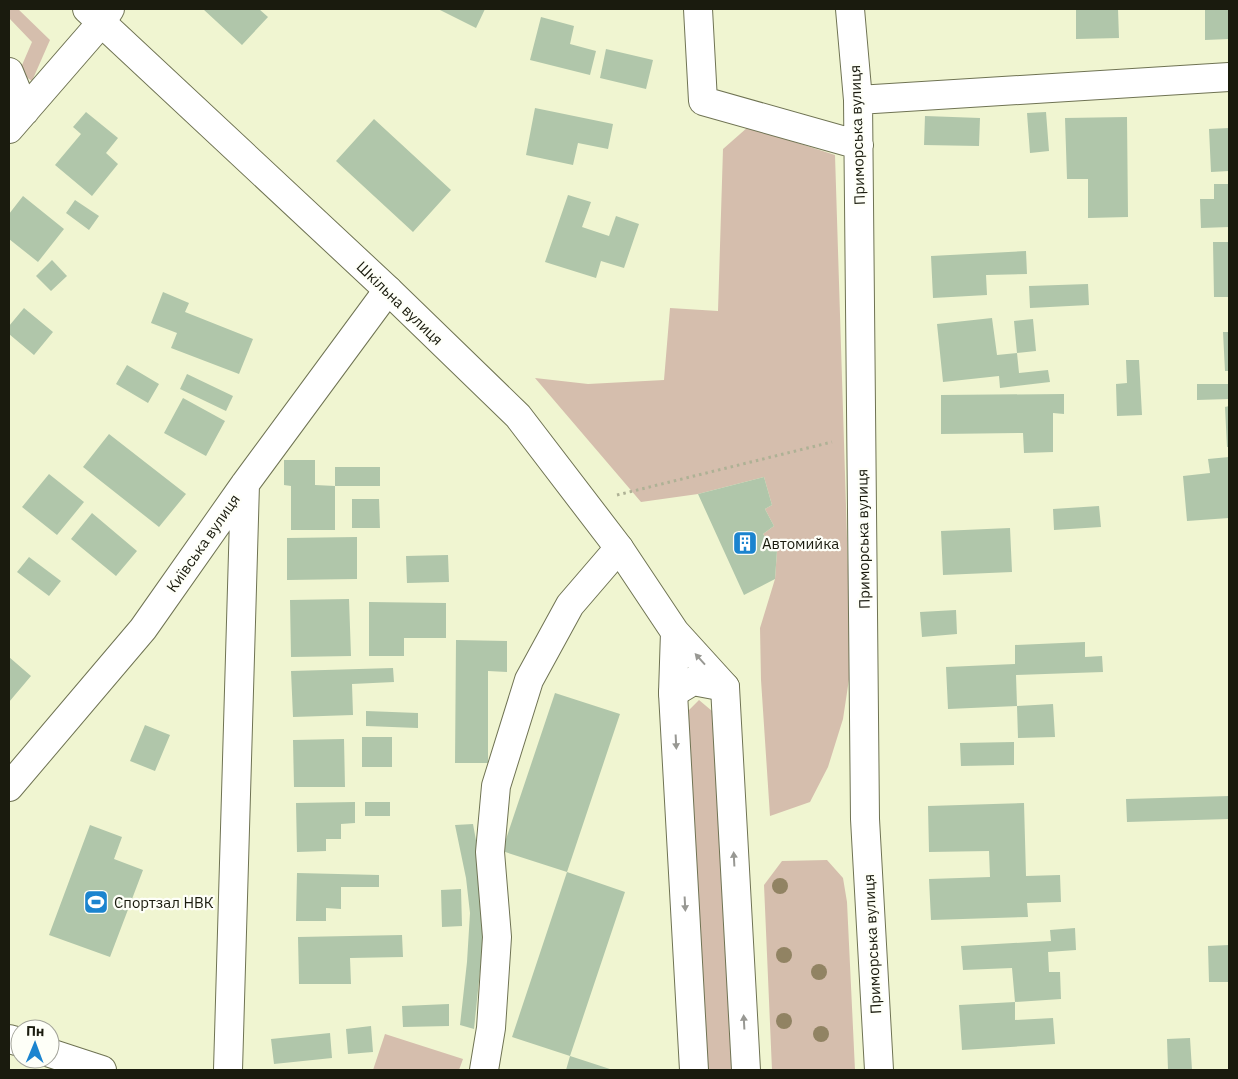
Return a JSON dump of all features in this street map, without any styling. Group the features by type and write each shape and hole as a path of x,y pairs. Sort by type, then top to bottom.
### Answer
{"street":[{"path":"698,9 703,101 859,145"},
{"name":"Приморська вулиця","path":"850,9 858,100 859,145 866,819 879,1070"},
{"path":"17,120 99,13"},
{"name":"Шкільна вулиця","path":"99,13 518,416 618,548 675,632 724,687"},
{"path":"9,72 17,120"},
{"path":"858,100 1229,78"},
{"name":"Київська вулиця","path":"9,787 143,629 245,484 388,290"},
{"path":"228,1070 245,484"},
{"path":"484,1070 491,1028 496,937 490,852 496,786 529,680 570,605 618,548"},
{"path":"675,632 674,693 694,1070"},
{"path":"674,693 693,681 724,687 746,1070"},
{"path":"60,1056 102,1070"}],"path":[{"path":"584,503 862,435"}],"shaded area":[{"path":"9,9 18,9 50,40 32,81 19,72 32,42 9,18"},
{"path":"748,127 835,155 851,666 843,719 828,767 810,802 770,816 761,680 760,628 775,579 777,551 763,534 774,526 765,509 772,505 764,477 698,494 641,502 535,378 588,384 664,380 670,308 718,311 723,149"},
{"path":"699,700 712,711 733,1070 708,1070 686,713"},
{"path":"827,860 843,878 847,902 855,1070 772,1070 764,885 782,861"},
{"path":"385,1034 463,1059 459,1070 373,1070"}],"building":[{"path":"203,9 259,9 268,17 242,45"},
{"path":"438,9 485,9 476,28"},
{"path":"1076,9 1118,9 1119,38 1076,39"},
{"path":"1205,9 1229,9 1229,39 1205,40"},
{"path":"541,17 574,26 570,44 596,51 590,75 530,60"},
{"path":"606,49 653,60 646,89 600,78"},
{"path":"535,108 613,124 608,149 578,143 573,165 526,155"},
{"path":"86,112 118,138 106,153 118,164 92,196 55,165 81,134 73,127"},
{"path":"1046,112 1049,151 1030,153 1027,113"},
{"path":"925,116 980,118 979,146 924,145"},
{"path":"1127,117 1128,217 1088,218 1088,179 1067,179 1065,118"},
{"path":"374,119 451,190 413,232 336,161"},
{"path":"1229,128 1229,171 1211,172 1209,129"},
{"path":"1214,184 1229,184 1229,227 1201,228 1200,199 1214,199"},
{"path":"568,195 591,202 582,227 609,236 616,216 639,224 624,268 601,261 596,278 545,262"},
{"path":"23,196 64,229 38,262 9,239 9,214"},
{"path":"75,200 99,216 89,230 66,213"},
{"path":"1213,242 1229,242 1229,297 1214,297"},
{"path":"1026,251 1027,274 986,275 987,295 933,298 931,256"},
{"path":"52,260 67,276 51,291 36,276"},
{"path":"1088,284 1089,305 1030,308 1029,286"},
{"path":"163,292 189,303 185,312 253,339 239,374 171,348 177,333 151,323"},
{"path":"24,308 53,332 34,355 9,334 9,326"},
{"path":"992,318 997,355 1017,353 1019,373 1048,370 1050,382 1000,388 999,376 943,382 937,324"},
{"path":"1033,319 1036,351 1017,353 1014,321"},
{"path":"1223,332 1229,332 1229,371 1225,371"},
{"path":"1126,360 1139,360 1142,415 1117,416 1116,384 1127,383"},
{"path":"127,365 159,384 148,403 116,384"},
{"path":"187,374 233,396 226,411 180,389"},
{"path":"1197,384 1229,384 1229,399 1197,400"},
{"path":"1064,394 1064,414 1053,413 1053,452 1024,453 1023,433 941,434 941,395"},
{"path":"183,398 225,421 206,456 164,433"},
{"path":"1229,406 1229,447 1227,447 1225,407"},
{"path":"109,434 186,494 159,527 83,467"},
{"path":"1229,457 1229,518 1187,521 1183,476 1210,473 1208,459"},
{"path":"284,460 315,460 315,485 335,486 335,530 291,530 291,486 284,485"},
{"path":"335,467 380,467 380,486 335,486"},
{"path":"49,474 84,502 57,535 22,507"},
{"name":"Автомийка","path":"764,477 772,505 765,509 774,526 763,534 777,551 775,579 744,595 698,494"},
{"path":"352,499 379,499 380,528 352,528"},
{"path":"1099,506 1101,527 1054,530 1053,509"},
{"path":"92,513 137,551 116,576 71,539"},
{"path":"1010,528 1012,572 943,575 941,531"},
{"path":"357,537 357,579 287,580 287,538"},
{"path":"448,555 449,582 407,583 406,556"},
{"path":"29,557 61,581 49,596 17,572"},
{"path":"349,599 351,656 291,657 290,600"},
{"path":"369,602 446,603 446,638 404,638 404,656 369,656"},
{"path":"956,610 957,634 922,637 920,612"},
{"path":"456,640 507,641 507,672 488,671 488,763 455,763"},
{"path":"1085,642 1085,657 1102,656 1103,672 1016,675 1017,706 948,709 946,667 1015,664 1015,645"},
{"path":"9,657 31,676 9,702"},
{"path":"393,668 394,682 352,684 353,715 293,717 291,671"},
{"path":"555,693 620,714 567,872 502,851"},
{"path":"1053,704 1055,737 1018,738 1017,706"},
{"path":"366,711 418,713 418,728 366,726"},
{"path":"145,725 170,735 155,771 130,761"},
{"path":"362,737 392,737 392,767 362,767"},
{"path":"344,739 345,787 294,787 293,740"},
{"path":"1014,742 1014,765 961,766 960,743"},
{"path":"1229,796 1229,819 1127,822 1126,799"},
{"path":"355,802 355,823 341,824 341,839 326,839 326,851 297,852 296,803"},
{"path":"365,802 390,802 390,816 365,816"},
{"path":"1024,803 1026,876 1060,875 1061,902 1027,903 1028,917 931,920 929,879 990,877 989,851 929,852 928,806"},
{"path":"473,824 482,873 486,913 474,1029 460,1025 470,913 466,878 455,825"},
{"name":"Спортзал НВК","path":"90,825 122,837 114,859 143,870 110,957 49,935"},
{"path":"567,872 625,892 570,1056 512,1037"},
{"path":"297,873 379,875 379,887 341,887 341,909 326,908 326,921 296,921"},
{"path":"461,889 462,926 442,927 441,890"},
{"path":"1075,928 1076,950 1048,952 1049,972 1060,972 1061,999 1015,1002 1012,968 963,970 961,946 1051,941 1050,930"},
{"path":"402,935 403,957 350,958 351,984 299,984 298,937"},
{"path":"1229,945 1229,982 1209,982 1208,946"},
{"path":"1015,1002 1015,1020 1053,1018 1055,1044 962,1050 959,1005"},
{"path":"449,1004 449,1026 403,1027 402,1006"},
{"path":"371,1026 373,1052 348,1054 346,1029"},
{"path":"330,1033 332,1058 274,1064 271,1039"},
{"path":"1190,1038 1192,1070 1168,1070 1167,1039"},
{"path":"570,1056 613,1070 566,1070"}],"place":[{"name":"Автомийка","path":"745,543"},
{"name":"Спортзал НВК","path":"96,902"}]}
